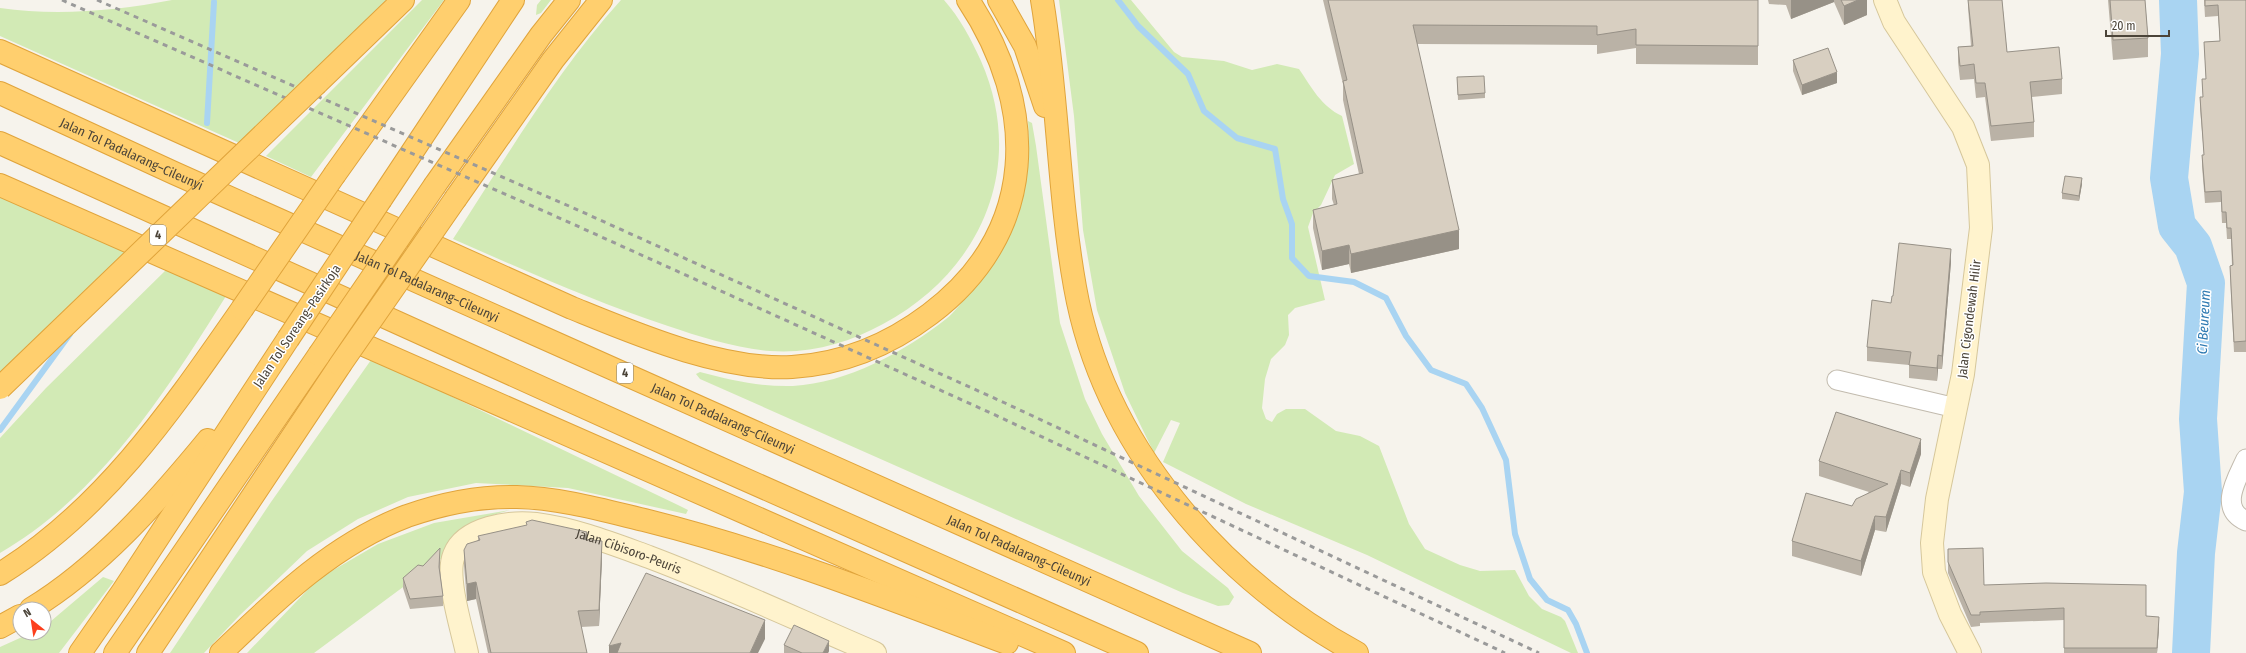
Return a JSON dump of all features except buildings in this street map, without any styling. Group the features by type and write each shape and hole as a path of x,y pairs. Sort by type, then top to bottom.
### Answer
{"highway":[{"name":"4","path":"0,388 403,0"},
{"path":"0,574 48,540 112,481 163,419 459,0"},
{"name":"Jalan Tol Soreang–Pasirkoja","path":"80,653 123,591 287,339 513,0"},
{"path":"115,653 435,185 541,35 569,0"},
{"path":"148,653 340,365 553,60 601,0"},
{"path":"0,51 572,308 627,330 687,351 759,366 789,367 819,364 852,356 884,344 915,326 944,304 966,282 985,257 1002,226 1012,196 1017,168 1018,137 1016,111 1009,83 998,51 984,24 968,0"},
{"path":"999,0 1014,23 1036,78 1053,142 1075,288 1087,338 1115,408 1135,444 1172,496 1229,560 1280,604 1357,653"},
{"path":"1042,0 1062,194"},
{"name":"Jalan Tol Padalarang–Cileunyi","path":"0,93 174,173 1250,653"},
{"name":"4","path":"0,143 701,459 1137,653"},
{"path":"0,185 1064,653"},
{"path":"42,601 95,561 147,509 207,441 287,339"},
{"path":"221,653 304,576 337,552 371,532 408,516 443,506 486,498 517,497 556,501 600,509 734,544 791,562 1035,653"},
{"path":"0,627 12,620"}],"street":[{"name":"Jalan Cigondewah Hilir","path":"1885,0 1894,22 1963,127 1978,165 1981,228 1963,374 1937,499 1932,542 1934,572 1950,614 1970,653"},
{"path":"1837,380 1956,408"},
{"path":"2246,459 2233,489 2231,506 2237,517 2246,521"},
{"name":"Jalan Cibisoro-Peuris","path":"467,653 450,575 454,555 465,540 486,529 509,524 535,524 563,529 594,538 694,574 874,653"}],"green space":[{"path":"172,0 386,0 309,77 239,143 0,36 0,8 43,12 86,11 129,7"},
{"path":"422,0 444,0 311,177 266,156"},
{"path":"541,0 551,0 541,13 536,15 537,5"},
{"path":"621,0 944,0 965,29 981,61 994,100 999,139 996,176 986,212 970,245 947,275 918,302 870,331 843,342 815,349 800,351 770,351 757,350 718,342 640,317 559,285 453,239 553,86 597,28"},
{"path":"1059,0 1131,0 1174,52 1182,57 1224,61 1252,70 1277,64 1299,69 1323,102 1342,116 1354,164 1335,175 1321,205 1313,213 1308,227 1325,300 1295,308 1288,315 1289,335 1285,345 1271,359 1265,379 1262,408 1266,419 1272,422 1277,414 1286,409 1305,409 1336,431 1360,436 1379,446 1409,524 1425,549 1460,565 1480,571 1515,570 1529,596 1542,609 1561,617 1565,621 1578,653 1571,653 1367,555 1246,504 1163,462 1180,423 1171,420 1154,453 1125,393 1097,310 1083,230 1074,116"},
{"path":"1028,121 1032,123 1036,146 1060,323 1085,399 1102,434 1139,496 1182,551 1228,588 1234,597 1229,605 1218,606 1183,593 700,379 696,374 700,372 757,384 793,386 813,384 834,379 874,364 912,343 946,319 988,271 998,254 1014,218 1020,199 1027,160 1029,140"},
{"path":"0,194 131,247 0,374"},
{"path":"167,269 226,296 154,404 128,439 100,472 69,502 36,529 0,553 0,438 46,388"},
{"path":"371,360 378,361 688,510 686,514 568,488 476,483 408,497 358,519 307,551 240,615 204,653 170,653 271,502"},
{"path":"510,510 481,520 462,536 449,553 314,653 247,653 318,579 378,544 434,523"},
{"path":"103,577 114,581 59,653 0,653 0,647 13,641 52,641 52,620"}],"waterway":[{"path":"1118,0 1138,26 1188,74 1204,111 1237,138 1275,149 1283,199 1292,224 1292,258 1309,276 1354,282 1386,298 1406,336 1431,370 1466,384 1482,408 1506,460 1515,534 1530,579 1547,600 1568,610 1576,624 1587,653"},
{"name":"Ci Beureum","path":"2178,0 2180,54 2169,178 2177,226 2193,246 2206,283 2198,419 2203,492 2196,553 2191,653"},
{"path":"207,123 214,2"},
{"path":"0,430 70,334"}],"railway":[{"path":"62,0 564,220 993,414 1505,653"},
{"path":"97,0 569,206 1005,403 1539,653"}]}
